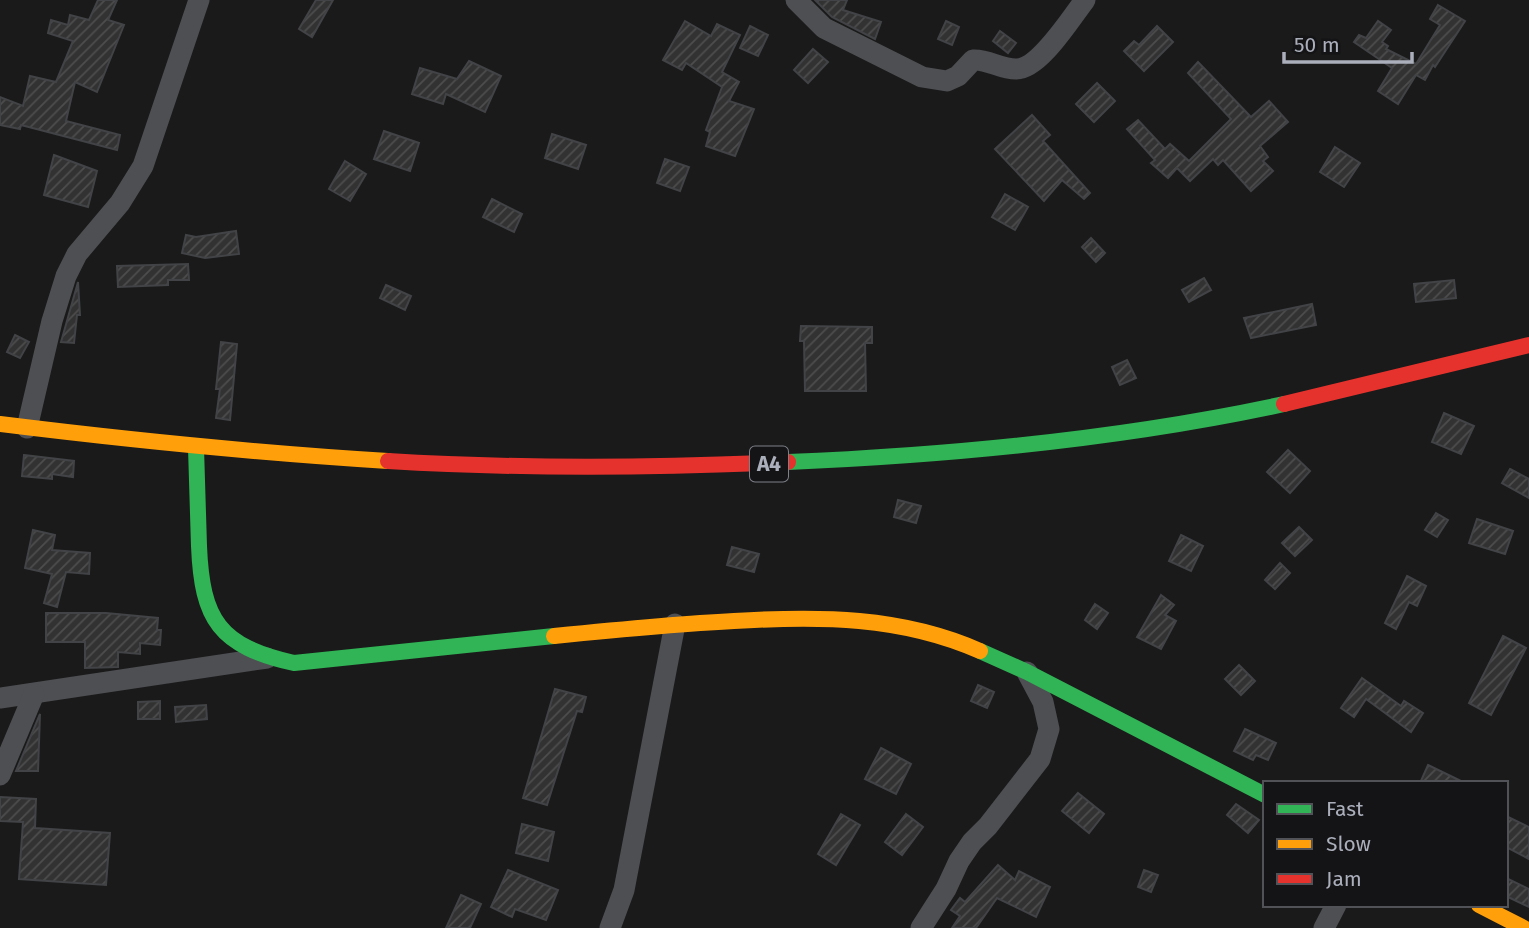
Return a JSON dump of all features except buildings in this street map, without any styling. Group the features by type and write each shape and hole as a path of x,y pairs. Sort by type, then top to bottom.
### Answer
{"main road":[{"name":"A4","path":"0,424 196,448 361,461 493,466 678,467 826,462 1130,431 1322,396 1529,345"},
{"path":"196,448 201,585 204,594 210,611 224,631 243,647 267,658 294,663 674,624 803,617 866,620 914,628 959,642 1027,672 1263,794"},
{"path":"1483,907 1524,928"}],"street":[{"path":"27,428 52,321 66,276 77,254 120,204 143,166 199,0"},
{"path":"796,0 824,28 922,76 947,80 958,76 972,60 982,60 1018,70 1030,66 1085,0"},
{"path":"610,928 624,890 674,624"},
{"path":"0,698 267,658"},
{"path":"921,928 947,889 959,860 1040,759 1049,729 1043,702 1027,672"},
{"path":"0,775 34,694"},
{"path":"1324,928 1335,907"}],"traffic: fast":[{"path":"788,462 1037,444 1162,427 1284,404"},
{"path":"196,448 199,546 205,593 220,626 248,648 294,663 554,636"},
{"path":"980,651 1027,672 1263,794"}],"traffic: slow":[{"path":"0,424 194,446 388,461"},
{"path":"554,636 712,622 828,619 920,631 980,651"},
{"path":"1483,907 1524,928"}],"traffic: jam":[{"path":"1284,404 1529,345"},
{"path":"388,461 588,467 788,462"}]}
